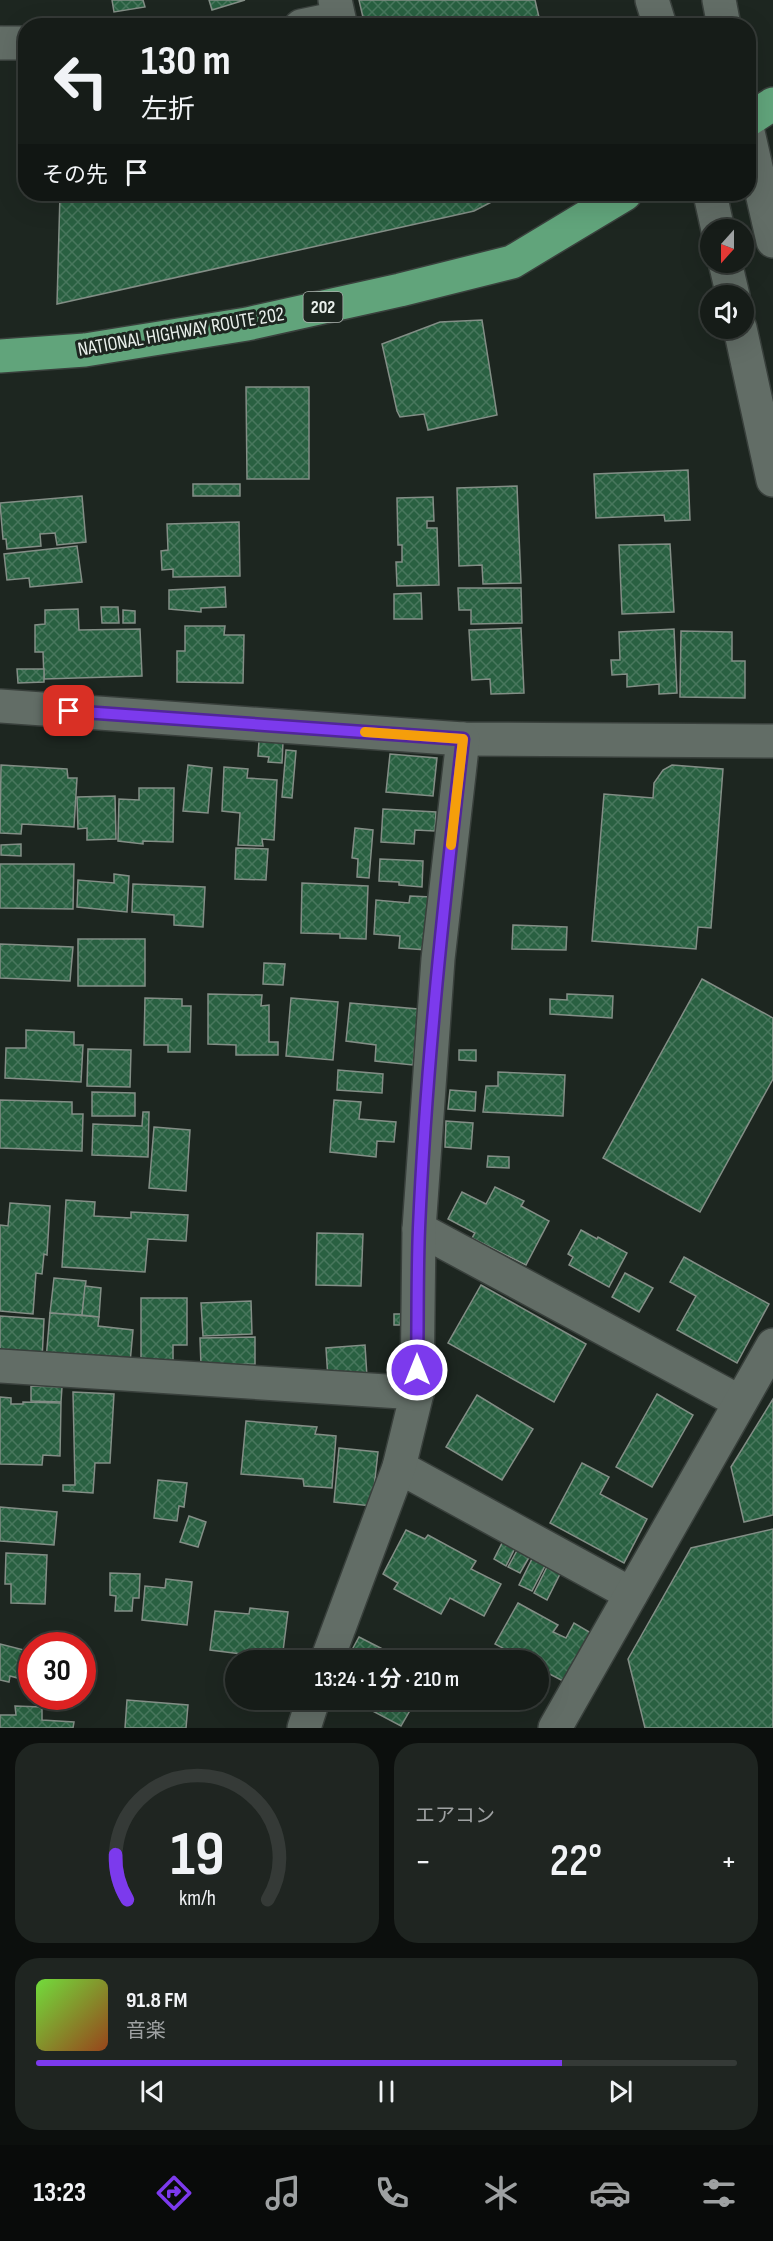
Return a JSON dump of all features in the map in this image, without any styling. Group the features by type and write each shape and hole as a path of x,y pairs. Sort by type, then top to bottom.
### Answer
{"highway":[{"path":"756,115 773,104"},
{"name":"NATIONAL HIGHWAY ROUTE 202","path":"0,356 85,350 247,324 512,262 613,201"}],"street":[{"path":"335,0 339,18"},
{"path":"652,0 658,18"},
{"path":"718,0 722,18"},
{"path":"0,43 18,43"},
{"path":"756,167 773,242"},
{"path":"712,201 716,219"},
{"path":"742,339 773,480"},
{"path":"0,706 463,739 773,741"},
{"path":"331,1650 399,1467 417,1393 419,1229 438,959 463,739"},
{"path":"419,1229 740,1402"},
{"path":"555,1728 773,1345"},
{"path":"0,1366 417,1393"},
{"path":"399,1467 632,1594"},
{"path":"304,1728 310,1710"}],"building":[{"path":"112,0 143,0 145,7 114,12"},
{"path":"209,0 245,0 212,10"},
{"path":"359,0 535,0 539,18 363,18"},
{"path":"60,201 493,201 474,211 57,304"},
{"path":"482,320 497,415 428,430 424,414 400,417 382,344 440,322"},
{"path":"246,387 309,387 309,479 247,479"},
{"path":"688,470 690,520 665,521 664,515 596,518 594,474"},
{"path":"193,484 240,484 240,496 193,496"},
{"path":"517,486 521,583 483,584 482,565 459,566 457,488"},
{"path":"82,496 86,542 57,545 55,533 40,534 41,546 7,549 6,539 3,539 0,503"},
{"path":"433,497 434,521 427,521 427,528 437,528 439,585 397,586 396,562 402,562 402,545 398,545 397,498"},
{"path":"239,522 240,576 173,577 173,569 162,570 161,551 168,550 167,524"},
{"path":"670,544 674,612 622,614 619,545"},
{"path":"77,546 82,582 30,587 29,578 7,580 4,554"},
{"path":"225,587 226,607 201,608 201,612 169,609 169,590"},
{"path":"458,588 521,588 522,623 471,624 471,610 459,610"},
{"path":"421,593 422,619 394,619 394,594"},
{"path":"101,607 118,607 119,623 102,623"},
{"path":"78,609 79,630 140,629 142,676 44,679 43,652 35,652 35,625 45,624 45,610"},
{"path":"123,610 135,611 135,623 123,623"},
{"path":"185,626 225,626 224,635 244,635 243,683 177,682 177,651 185,651"},
{"path":"521,628 524,693 491,694 490,679 472,680 469,630"},
{"path":"674,629 677,693 659,694 659,684 627,687 627,674 612,675 611,660 620,660 619,632"},
{"path":"681,631 732,632 732,661 745,661 745,698 680,697"},
{"path":"17,669 44,669 44,682 18,683"},
{"path":"259,741 283,742 282,763 268,762 269,757 258,756"},
{"path":"286,750 296,751 292,798 282,797"},
{"path":"390,754 437,758 433,796 386,792"},
{"path":"1,765 67,769 68,778 77,778 74,827 22,824 21,834 0,833"},
{"path":"188,765 212,768 208,813 183,811"},
{"path":"672,765 723,769 711,928 698,927 696,949 592,941 604,794 653,798 654,783 663,770"},
{"path":"224,767 248,769 247,778 277,780 274,840 262,839 263,846 238,845 240,813 222,811"},
{"path":"139,788 174,788 173,842 143,841 143,844 118,841 119,799 139,800"},
{"path":"115,796 116,839 87,840 87,828 78,829 77,797"},
{"path":"383,809 436,812 435,831 415,830 414,844 381,842"},
{"path":"355,828 373,830 369,878 357,877 358,859 352,858"},
{"path":"21,844 21,856 1,855 1,845"},
{"path":"236,848 268,849 266,880 235,879"},
{"path":"380,859 423,861 422,887 379,881"},
{"path":"0,864 74,864 73,909 0,908"},
{"path":"114,874 129,876 127,912 77,907 78,880 114,883"},
{"path":"302,883 368,886 366,939 340,938 340,934 301,933"},
{"path":"133,884 205,887 203,927 174,925 174,915 132,912"},
{"path":"410,896 431,897 427,950 399,948 400,936 374,934 376,900 409,903"},
{"path":"513,925 567,927 566,950 512,949"},
{"path":"78,939 145,939 145,986 78,986"},
{"path":"0,944 73,947 70,981 0,978"},
{"path":"264,963 285,964 283,985 263,984"},
{"path":"702,979 773,1018 773,1079 700,1212 603,1158"},
{"path":"208,994 262,995 261,1006 269,1005 269,1042 278,1042 278,1055 236,1055 236,1045 208,1044"},
{"path":"567,994 613,996 612,1018 550,1014 550,999 567,1000"},
{"path":"145,998 182,999 182,1006 191,1006 190,1052 168,1052 168,1045 144,1045"},
{"path":"291,998 338,1002 333,1060 286,1056"},
{"path":"350,1003 418,1009 413,1065 375,1061 376,1045 346,1041"},
{"path":"26,1030 74,1032 74,1045 83,1045 81,1082 5,1078 6,1048 26,1048"},
{"path":"88,1049 131,1050 130,1087 87,1086"},
{"path":"459,1050 476,1050 476,1061 459,1060"},
{"path":"338,1070 383,1074 382,1093 337,1090"},
{"path":"498,1072 565,1075 563,1116 483,1112 486,1086 498,1086"},
{"path":"450,1090 476,1092 475,1111 448,1109"},
{"path":"92,1092 135,1093 135,1116 92,1116"},
{"path":"0,1100 72,1102 72,1114 83,1114 82,1151 0,1148"},
{"path":"334,1100 361,1102 359,1119 396,1122 394,1142 377,1141 376,1157 330,1152"},
{"path":"143,1112 149,1112 148,1157 92,1155 93,1124 142,1126"},
{"path":"446,1121 473,1123 471,1149 445,1147"},
{"path":"154,1127 190,1130 186,1191 149,1188"},
{"path":"488,1156 509,1157 509,1168 487,1167"},
{"path":"495,1187 524,1201 521,1206 549,1221 526,1265 472,1238 475,1233 448,1219 462,1192 486,1204"},
{"path":"66,1200 95,1202 94,1216 131,1218 131,1212 188,1215 186,1241 148,1239 145,1272 62,1267"},
{"path":"10,1203 50,1206 47,1255 44,1254 42,1274 36,1273 33,1314 0,1311 0,1225 8,1226"},
{"path":"581,1230 627,1253 609,1287 569,1265 573,1257 568,1254"},
{"path":"317,1233 363,1234 361,1286 316,1285"},
{"path":"684,1257 769,1304 737,1363 677,1330 696,1296 670,1282"},
{"path":"625,1273 653,1288 639,1312 612,1297"},
{"path":"54,1278 86,1281 82,1315 50,1313"},
{"path":"481,1285 586,1344 554,1402 448,1343"},
{"path":"85,1286 101,1288 99,1317 82,1315"},
{"path":"141,1298 187,1298 187,1345 173,1345 173,1363 141,1363"},
{"path":"251,1301 252,1334 203,1336 201,1303"},
{"path":"50,1313 99,1317 98,1326 133,1330 130,1363 46,1360"},
{"path":"394,1314 401,1314 400,1325 394,1325"},
{"path":"0,1316 44,1319 42,1360 0,1358"},
{"path":"255,1337 255,1364 201,1366 200,1338"},
{"path":"365,1345 367,1377 328,1379 326,1348"},
{"path":"31,1386 62,1387 61,1402 31,1401"},
{"path":"73,1392 114,1394 110,1463 95,1463 93,1493 63,1491 63,1485 75,1485"},
{"path":"657,1394 693,1415 652,1487 616,1467"},
{"path":"477,1395 533,1429 502,1480 446,1447"},
{"path":"0,1397 11,1398 11,1404 61,1403 60,1456 43,1455 42,1465 0,1464"},
{"path":"773,1399 773,1515 744,1522 731,1467"},
{"path":"246,1421 317,1427 315,1434 336,1436 332,1488 304,1486 303,1479 241,1474"},
{"path":"339,1448 378,1452 372,1506 334,1502"},
{"path":"582,1463 609,1477 600,1494 647,1519 624,1563 550,1523"},
{"path":"158,1480 187,1483 184,1507 179,1506 177,1521 154,1518"},
{"path":"0,1507 57,1512 54,1545 0,1541"},
{"path":"189,1516 206,1522 198,1547 180,1542"},
{"path":"773,1529 773,1728 645,1728 628,1659 691,1548"},
{"path":"406,1530 425,1539 428,1535 476,1561 471,1569 501,1584 484,1616 450,1598 441,1614 394,1589 398,1583 383,1574"},
{"path":"504,1539 516,1546 506,1566 494,1559"},
{"path":"519,1547 531,1554 520,1573 508,1567"},
{"path":"6,1553 47,1555 45,1604 11,1603 11,1584 5,1584"},
{"path":"534,1555 547,1562 532,1591 519,1585"},
{"path":"549,1563 562,1570 547,1600 534,1593"},
{"path":"110,1573 140,1574 139,1598 133,1598 132,1611 115,1611 116,1596 110,1595"},
{"path":"166,1579 192,1582 187,1625 142,1620 145,1586 165,1588"},
{"path":"518,1603 558,1625 553,1632 566,1638 574,1623 591,1633 565,1682 549,1674 549,1650 506,1650 495,1644"},
{"path":"250,1608 288,1612 283,1650 225,1650 225,1652 210,1650 215,1611 249,1614"},
{"path":"359,1637 384,1650 352,1650"},
{"path":"0,1644 18,1648 18,1678 10,1676 9,1682 0,1680"},
{"path":"127,1700 188,1705 186,1728 125,1728"},
{"path":"15,1706 18,1706 18,1710 42,1710 42,1720 74,1722 73,1728 0,1728 0,1715 16,1715"},
{"path":"371,1710 410,1710 401,1726"}],"slow traffic":[{"path":"365,732 463,739 451,845"}],"route":[{"path":"69,711 463,739 438,959 419,1229 417,1370"}]}
